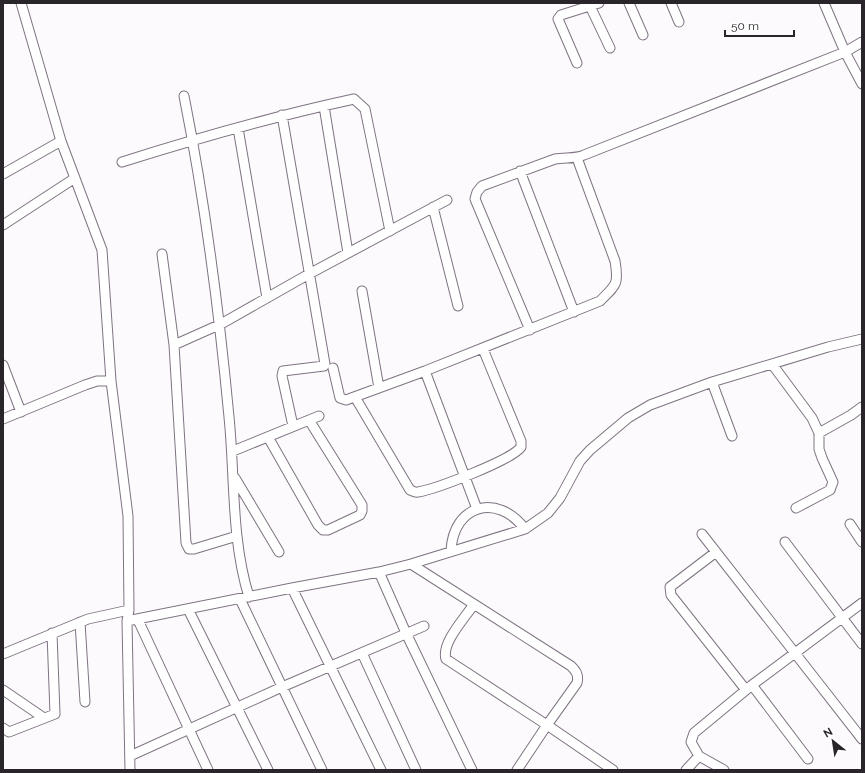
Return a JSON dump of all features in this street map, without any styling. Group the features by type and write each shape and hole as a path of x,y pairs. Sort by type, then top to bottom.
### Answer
{"street":[{"path":"21,3 62,142 102,250 111,381 128,516 129,610 127,621 130,770"},
{"path":"629,3 643,35"},
{"path":"670,3 679,22"},
{"path":"824,3 845,52 862,84"},
{"path":"577,63 558,19 561,16 594,4 610,48"},
{"path":"530,330 475,199 476,192 482,186 555,159 580,156 596,150 845,52 862,42"},
{"path":"184,96 221,324 233,451 237,536 244,598 282,687 322,770"},
{"path":"122,162 192,140 282,115 354,99 365,109 390,231"},
{"path":"324,106 348,253"},
{"path":"282,115 325,364 324,366 283,371 282,376 293,426"},
{"path":"238,128 268,298"},
{"path":"3,174 62,142"},
{"path":"333,368 340,398 344,400 483,349 600,301 612,289 618,278 615,262 580,156"},
{"path":"520,172 574,312"},
{"path":"3,225 75,178"},
{"path":"174,345 221,324 309,274 447,200"},
{"path":"433,207 458,306"},
{"path":"162,254 174,345 186,543 189,549 194,549 237,536"},
{"path":"362,291 379,388"},
{"path":"127,621 379,572 411,564 525,529 548,513 560,498 585,456 628,418 650,405 712,382 828,347 862,339"},
{"path":"355,397 410,490 419,492 464,477 514,453 521,447 521,441 483,349"},
{"path":"772,364 812,418 819,433 819,449 833,482 833,487 830,490 796,508"},
{"path":"3,365 21,412"},
{"path":"425,371 477,510"},
{"path":"3,419 97,381 111,381"},
{"path":"712,382 732,436"},
{"path":"819,433 862,407"},
{"path":"233,451 319,416"},
{"path":"268,437 318,525 323,530 328,530 360,515 362,505 309,420"},
{"path":"234,476 279,552"},
{"path":"451,551 451,538 456,526 465,516 477,510 491,507 505,510 517,518 525,529"},
{"path":"850,524 862,542"},
{"path":"702,534 862,739"},
{"path":"785,542 862,644"},
{"path":"716,552 670,587 669,591 808,759"},
{"path":"411,564 571,666 576,671 579,677 577,682 517,770"},
{"path":"379,572 406,633 472,770"},
{"path":"292,588 381,770"},
{"path":"724,770 698,753 690,742 694,733 795,652 862,603"},
{"path":"474,604 448,641 444,652 446,659 613,770"},
{"path":"188,609 268,770"},
{"path":"3,654 80,622 129,610"},
{"path":"138,620 208,770"},
{"path":"80,622 85,702"},
{"path":"130,756 282,687 424,626"},
{"path":"3,728 9,732 55,714 52,633"},
{"path":"362,653 416,770"},
{"path":"3,690 44,718"},
{"path":"686,770 698,753"}]}
